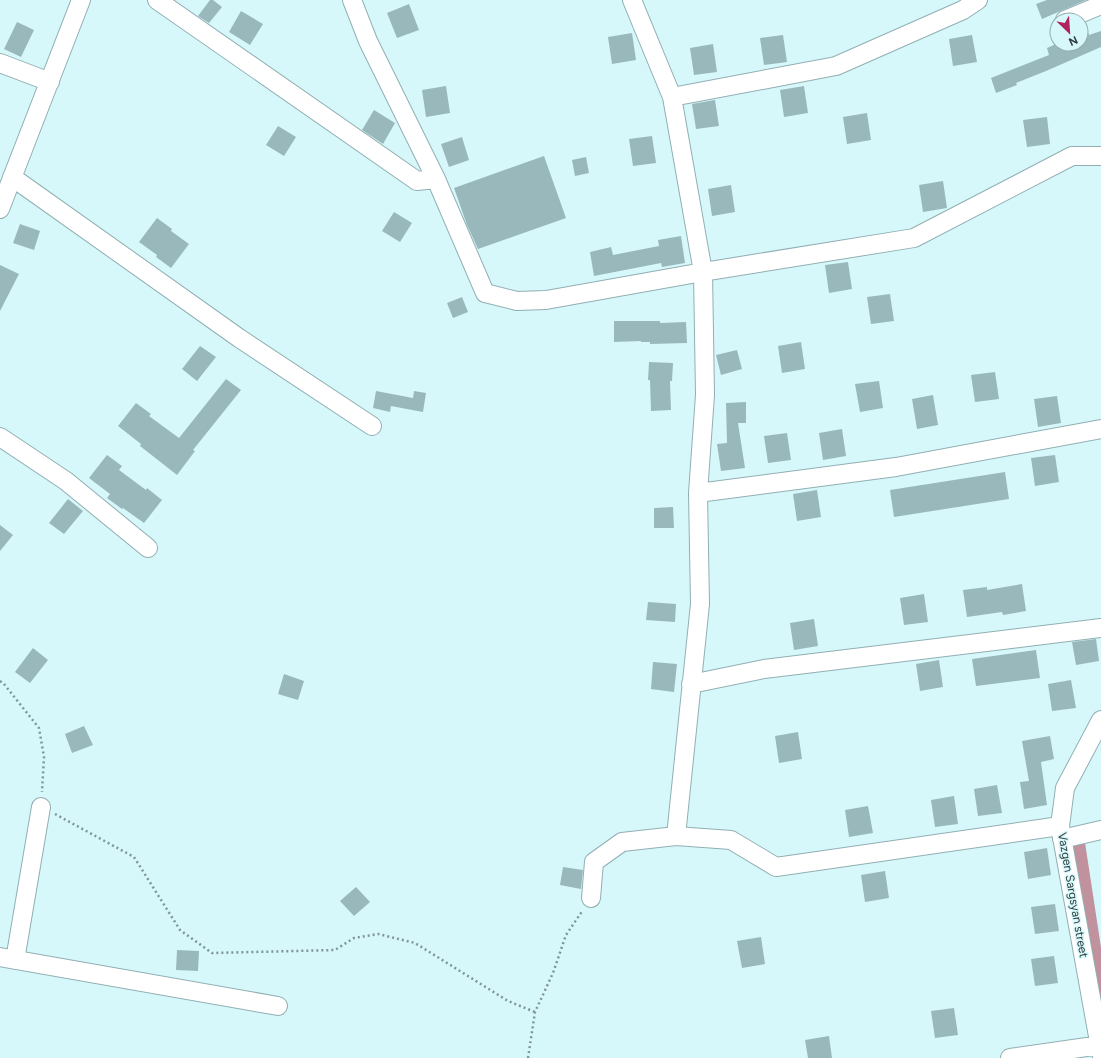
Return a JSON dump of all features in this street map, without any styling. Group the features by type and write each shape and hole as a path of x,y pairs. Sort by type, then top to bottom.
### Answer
{"street":[{"path":"0,209 81,0"},
{"path":"157,0 417,182 436,179"},
{"path":"352,0 368,41 436,179 485,293 517,301 546,300 702,272 914,238 1072,156 1101,156"},
{"path":"632,0 672,97 702,272 705,395 698,493 700,604 676,836"},
{"path":"672,97 836,66 963,10 978,0"},
{"path":"1084,12 1101,5"},
{"path":"0,63 50,82"},
{"path":"12,177 239,338 372,426"},
{"path":"698,493 896,467 1101,429"},
{"path":"0,437 66,481 148,548"},
{"path":"691,684 764,669 1101,628"},
{"name":"Vazgen Sargsyan street","path":"1101,720 1065,788 1061,833 1101,1047"},
{"path":"41,807 7,959 278,1006"},
{"path":"591,898 594,862 622,842 676,836 730,840 776,867 1061,833 1101,830"},
{"path":"1010,1058 1101,1047"}],"path":[{"path":"0,681 40,728 44,757 41,807 134,857 180,930 212,953 335,950 354,938 378,934 414,943 508,1001 535,1012"},
{"path":"528,1058 535,1012 552,973 566,935 591,898"}],"building":[{"path":"210,0 213,0 222,7 209,23 198,16"},
{"path":"1047,0 1086,0 1058,12 1049,12 1049,16 1042,19 1036,4"},
{"path":"409,4 419,30 397,38 387,13"},
{"path":"241,11 263,24 250,45 229,32"},
{"path":"17,22 34,30 21,57 4,49"},
{"path":"1101,31 1101,47 996,93 991,78 1049,55 1047,48 1049,47 1049,52 1089,52 1089,35"},
{"path":"632,33 636,60 612,64 608,37"},
{"path":"783,35 787,62 764,65 760,38"},
{"path":"972,35 977,62 953,66 949,39"},
{"path":"713,44 717,72 694,75 690,48"},
{"path":"446,86 450,113 426,117 422,90"},
{"path":"804,86 808,113 784,117 780,90"},
{"path":"715,100 719,126 696,129 692,104"},
{"path":"374,110 395,123 383,144 362,130"},
{"path":"867,113 871,140 847,144 843,117"},
{"path":"1047,117 1050,144 1027,147 1023,120"},
{"path":"278,126 296,137 284,156 266,145"},
{"path":"652,136 656,163 633,166 629,139"},
{"path":"462,137 469,160 449,167 441,144"},
{"path":"544,156 566,218 478,249 467,225 454,188"},
{"path":"586,157 589,173 575,176 572,160"},
{"path":"943,181 947,208 923,212 919,185"},
{"path":"731,185 735,212 712,216 708,189"},
{"path":"394,212 412,223 400,242 382,231"},
{"path":"157,218 172,229 171,231 189,244 171,268 156,257 157,255 139,242"},
{"path":"20,224 40,231 34,250 13,243"},
{"path":"681,236 685,263 662,267 661,263 594,276 590,252 611,247 613,255 659,246 658,240"},
{"path":"848,262 852,289 829,293 825,265"},
{"path":"0,265 19,274 0,311"},
{"path":"890,294 894,321 871,324 867,297"},
{"path":"462,297 468,312 453,318 447,303"},
{"path":"614,321 660,321 660,323 686,322 687,343 650,344 650,342 641,341 614,342"},
{"path":"801,342 805,369 782,373 778,346"},
{"path":"200,346 216,357 197,381 182,369"},
{"path":"737,350 742,369 721,375 716,355"},
{"path":"649,362 673,363 672,381 670,381 671,410 651,411 650,380 648,380"},
{"path":"995,372 999,399 975,402 971,375"},
{"path":"226,379 241,390 193,450 195,451 177,475 140,446 141,444 118,426 136,403 151,414 149,416 179,438"},
{"path":"879,381 883,408 860,412 855,384"},
{"path":"376,391 413,398 414,391 426,393 423,412 391,406 390,412 373,408"},
{"path":"933,395 938,425 917,429 912,399"},
{"path":"1057,396 1061,423 1038,427 1034,399"},
{"path":"746,402 746,423 738,423 745,468 721,471 717,444 727,443 726,403"},
{"path":"842,429 846,456 823,460 819,433"},
{"path":"787,433 791,460 768,463 764,436"},
{"path":"107,455 122,466 119,470 146,490 147,488 162,500 144,523 107,498 110,494 89,478"},
{"path":"1055,455 1059,482 1035,486 1031,458"},
{"path":"1005,472 1009,499 894,517 890,490"},
{"path":"817,490 821,517 797,521 793,494"},
{"path":"68,499 83,511 64,534 49,523"},
{"path":"673,507 674,528 654,528 654,508"},
{"path":"0,525 13,535 0,551"},
{"path":"1022,584 1026,611 1003,615 1002,612 967,617 963,590 987,587 987,590"},
{"path":"924,594 928,622 904,625 900,598"},
{"path":"648,602 676,604 675,622 646,620"},
{"path":"814,619 818,646 794,650 790,623"},
{"path":"1096,639 1099,661 1076,665 1072,642"},
{"path":"33,648 48,660 30,683 15,672"},
{"path":"1036,650 1040,678 976,686 972,659"},
{"path":"939,660 943,687 920,691 916,664"},
{"path":"653,662 677,664 674,692 651,689"},
{"path":"284,674 304,681 298,700 278,694"},
{"path":"1071,680 1076,708 1052,711 1048,684"},
{"path":"84,726 93,745 72,753 65,734"},
{"path":"798,732 802,759 779,763 775,736"},
{"path":"1050,736 1054,759 1041,762 1047,805 1024,809 1020,782 1029,781 1022,741"},
{"path":"997,785 1002,813 978,816 974,789"},
{"path":"954,796 958,824 935,827 931,800"},
{"path":"868,806 873,833 849,837 845,810"},
{"path":"1047,848 1051,875 1028,879 1024,852"},
{"path":"563,867 583,870 581,889 560,885"},
{"path":"885,871 889,898 865,902 861,875"},
{"path":"356,887 370,902 354,916 340,901"},
{"path":"1055,904 1059,931 1035,934 1031,907"},
{"path":"761,937 765,964 742,968 737,941"},
{"path":"177,950 199,951 198,971 176,970"},
{"path":"1054,956 1058,983 1035,986 1031,959"},
{"path":"954,1008 958,1035 935,1038 931,1011"},
{"path":"829,1036 832,1058 808,1058 805,1040"}],"waterway":[{"path":"1078,843 1101,994"}]}
